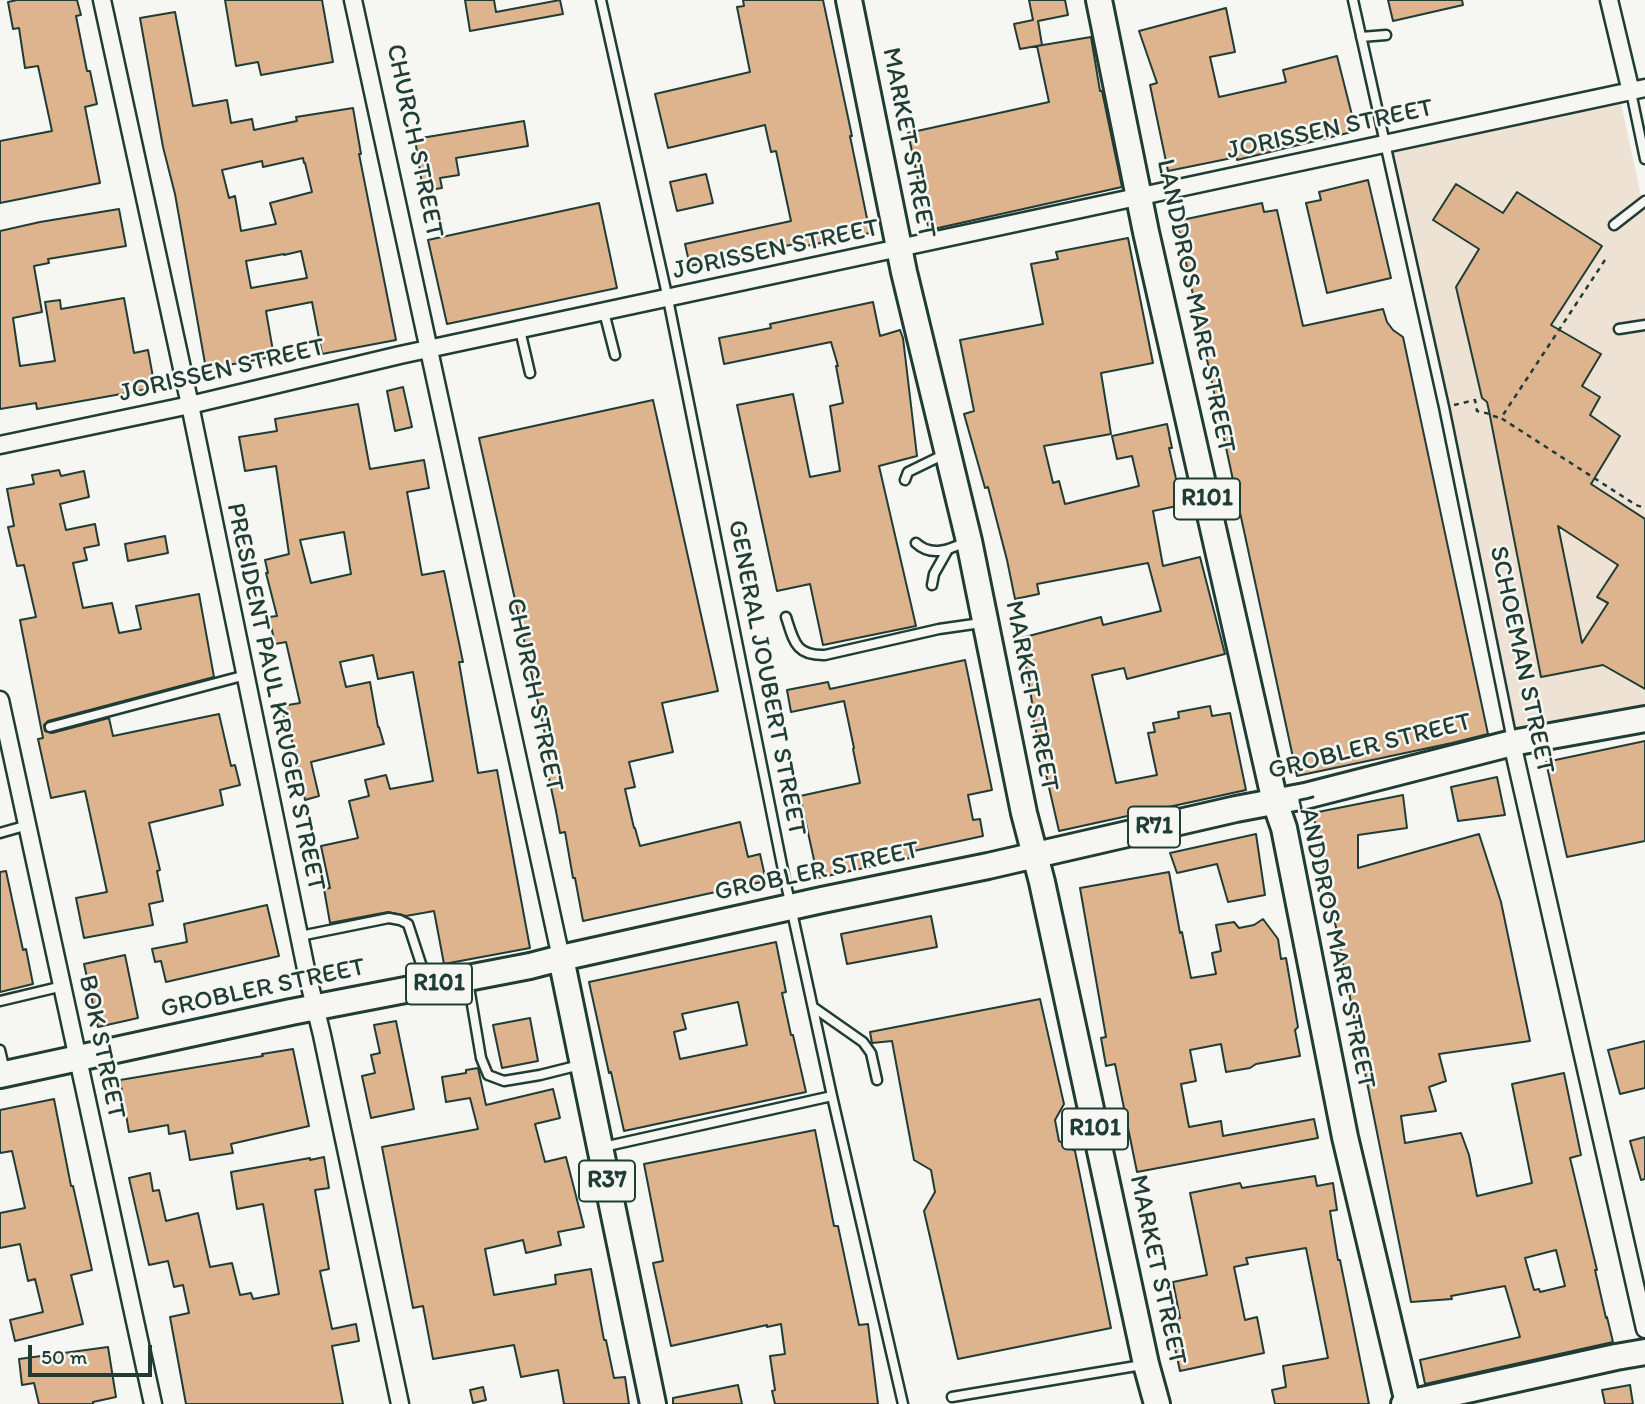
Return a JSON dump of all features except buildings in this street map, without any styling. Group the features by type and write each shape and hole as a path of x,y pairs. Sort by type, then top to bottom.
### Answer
{"main road":[{"name":"MARKET STREET","path":"849,0 899,248 948,452 958,546 986,623 1034,854 1157,1404"},
{"name":"LANDDROS MARE STREET","path":"1099,0 1146,232 1275,802 1284,828 1345,1137 1407,1404"},
{"name":"GROBLER STREET","path":"2,1066 78,1059 316,1007 530,966 1275,802 1512,743 1645,719"},
{"name":"CHURCH STREET","path":"561,958 653,1404"},
{"path":"1407,1404 1603,1359 1645,1352"}],"street":[{"name":"PRESIDENT PAUL KRUGER STREET","path":"102,0 400,1404"},
{"name":"CHURCH STREET","path":"352,0 561,958"},
{"path":"1609,0 1638,90"},
{"name":"JORISSEN STREET","path":"0,445 190,405 429,349 1638,90"},
{"name":"BOK STREET","path":"0,700 153,1404"},
{"name":"SCHOEMAN STREET","path":"1512,743 1645,1329"}],"lane":[{"name":"GENERAL JOUBERT STREET","path":"601,0 668,299 832,1096 903,1404"},
{"name":"SCHOEMAN STREET","path":"1353,0 1444,408 1512,743"},
{"path":"1361,37 1386,34"},
{"path":"1638,90 1645,159"},
{"path":"1614,225 1645,201"},
{"path":"604,312 615,355"},
{"path":"1619,329 1645,325"},
{"path":"520,330 530,373"},
{"path":"905,480 908,472 948,452"},
{"path":"916,543 929,550 958,546"},
{"path":"932,585 933,574 958,546"},
{"path":"786,617 793,639 804,652 812,655 825,655 939,629 986,623"},
{"path":"50,727 246,675"},
{"path":"0,833 27,825"},
{"path":"300,936 389,918 400,920 408,924 429,986"},
{"path":"468,978 481,1058 488,1075 504,1081 582,1065"},
{"path":"0,1002 63,986"},
{"path":"813,1007 863,1042 871,1054 877,1080"},
{"path":"600,1147 832,1096"},
{"path":"952,1397 1146,1364"}],"path":[{"path":"1501,418 1605,260"},
{"path":"1444,408 1475,400 1477,411 1501,418 1636,505 1645,508"}],"shaded area":[{"path":"1620,99 1645,214 1645,714 1510,742 1390,150"}]}
